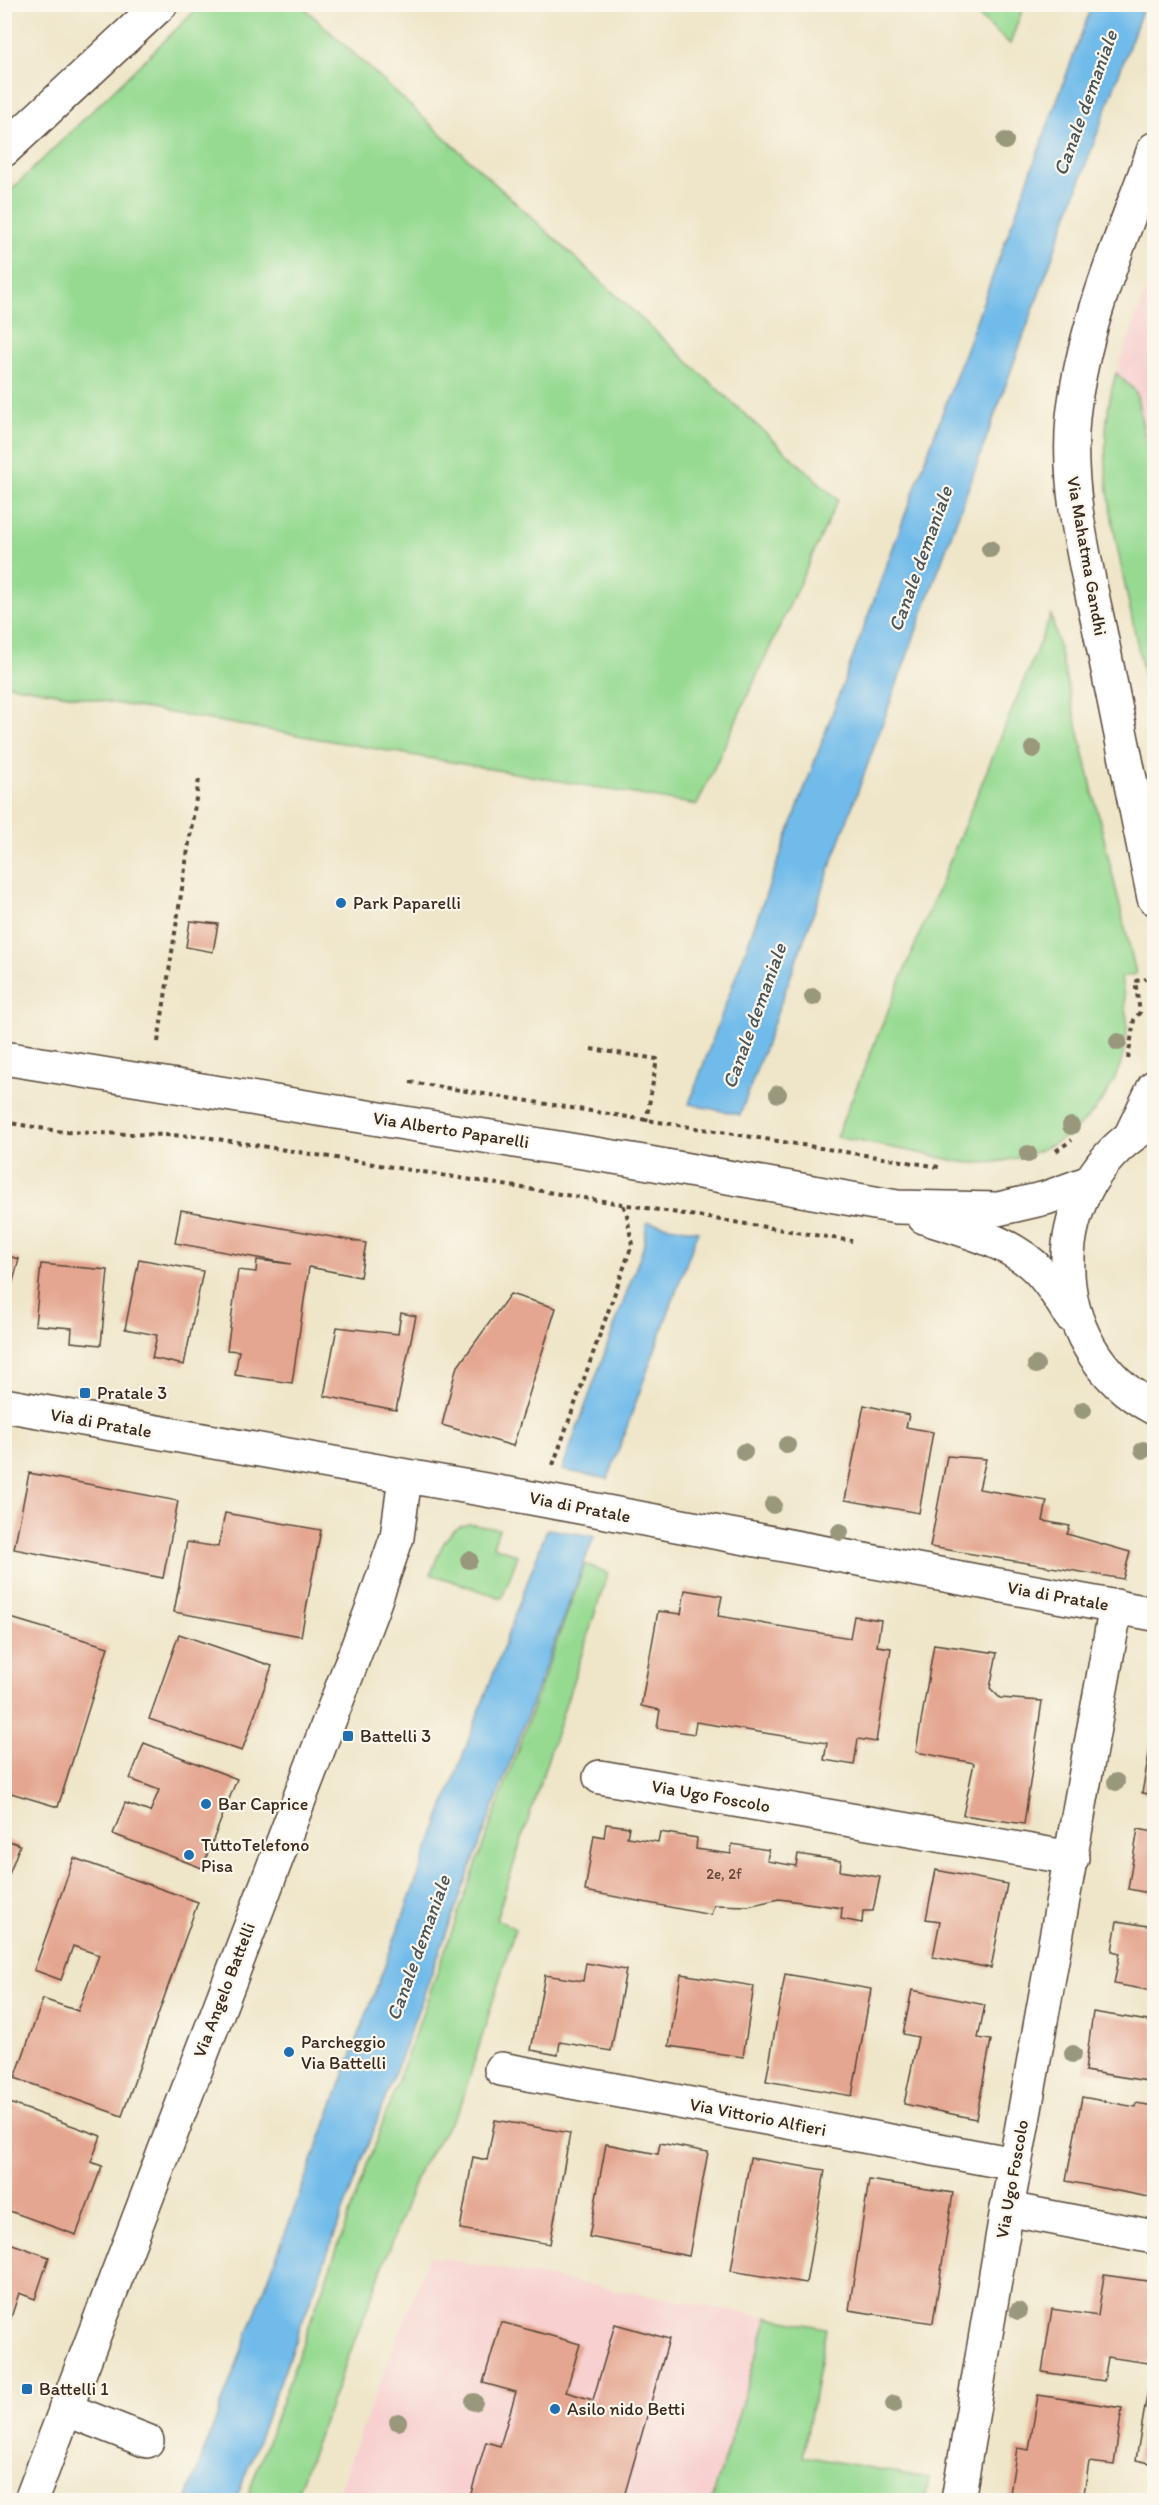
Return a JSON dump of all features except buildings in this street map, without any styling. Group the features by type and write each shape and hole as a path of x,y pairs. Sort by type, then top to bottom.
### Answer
{"street":[{"path":"8,141 161,4"},
{"name":"Via Mahatma Gandhi","path":"1155,149 1086,346 1075,402 1072,479 1081,543 1155,898"},
{"name":"Via Alberto Paparelli","path":"4,1058 632,1160 897,1207 998,1209 1046,1198 1090,1182"},
{"path":"1155,1087 1142,1129 1108,1158 1090,1182 1076,1214 1067,1259 1072,1305 1090,1347 1120,1385 1155,1408"},
{"name":"Via Alberto Paparelli","path":"897,1207 994,1242 1015,1252 1040,1271 1054,1289 1090,1347"},
{"name":"Via di Pratale","path":"7,1415 405,1477 549,1488 607,1513 1155,1614"},
{"name":"Via Angelo Battelli","path":"31,2500 375,1599 397,1537 405,1477"},
{"name":"Via Ugo Foscolo","path":"958,2500 1007,2209 1116,1606"},
{"name":"Via Ugo Foscolo","path":"600,1777 1072,1858"},
{"name":"Via Vittorio Alfieri","path":"501,2068 1015,2164"},
{"path":"1007,2209 1155,2237"},
{"path":"65,2409 147,2441"}],"path":[{"path":"158,1042 199,779"},
{"path":"1127,1065 1134,1020 1140,1012 1135,981 1146,979"},
{"path":"146,1040 170,1044"},
{"path":"591,1049 657,1059 647,1120"},
{"path":"402,1081 944,1168"},
{"path":"4,1122 63,1132 199,1136 862,1242"},
{"path":"1052,1153 1075,1138"},
{"path":"549,1488 632,1245 627,1215 622,1202"}],"shaded area":[{"path":"1154,268 1154,481 1136,392 1116,373"},
{"name":"Asilo nido Betti","path":"429,2256 768,2317 712,2500 335,2500"}],"green space":[{"path":"201,5 301,5 838,500 697,805 5,684 5,196"},
{"path":"966,5 1024,5 1010,44"},
{"path":"1116,373 1136,392 1154,485 1154,724 1110,509 1106,427 1109,400"},
{"path":"1051,615 1136,974 1121,977 1127,1032 1119,1067 1108,1091 1093,1112 1074,1130 1028,1155 1002,1161 969,1163 836,1137"},
{"path":"469,1524 499,1529 493,1546 518,1555 502,1598 431,1574 448,1536"},
{"path":"585,1564 608,1573 496,1919 515,1929 460,2108 421,2166 294,2500 246,2500"},
{"path":"768,2317 826,2328 803,2456 929,2478 925,2500 712,2500"}],"water":[{"name":"Canale demaniale","path":"1092,5 1144,5 740,1115 689,1104"},
{"path":"647,1222 698,1231 608,1479 562,1470 643,1248"},
{"name":"Canale demaniale","path":"547,1529 594,1536 236,2500 186,2500"}],"place":[{"name":"Park Paparelli","path":"341,903"},
{"name":"Pratale 3","path":"85,1393"},
{"name":"Battelli 3","path":"348,1736"},
{"name":"Bar Caprice","path":"206,1804"},
{"name":"TuttoTelefono Pisa","path":"189,1855"},
{"name":"Parcheggio Via Battelli","path":"289,2052"},
{"name":"Battelli 1","path":"27,2389"},
{"name":"Asilo nido Betti","path":"555,2409"}]}
